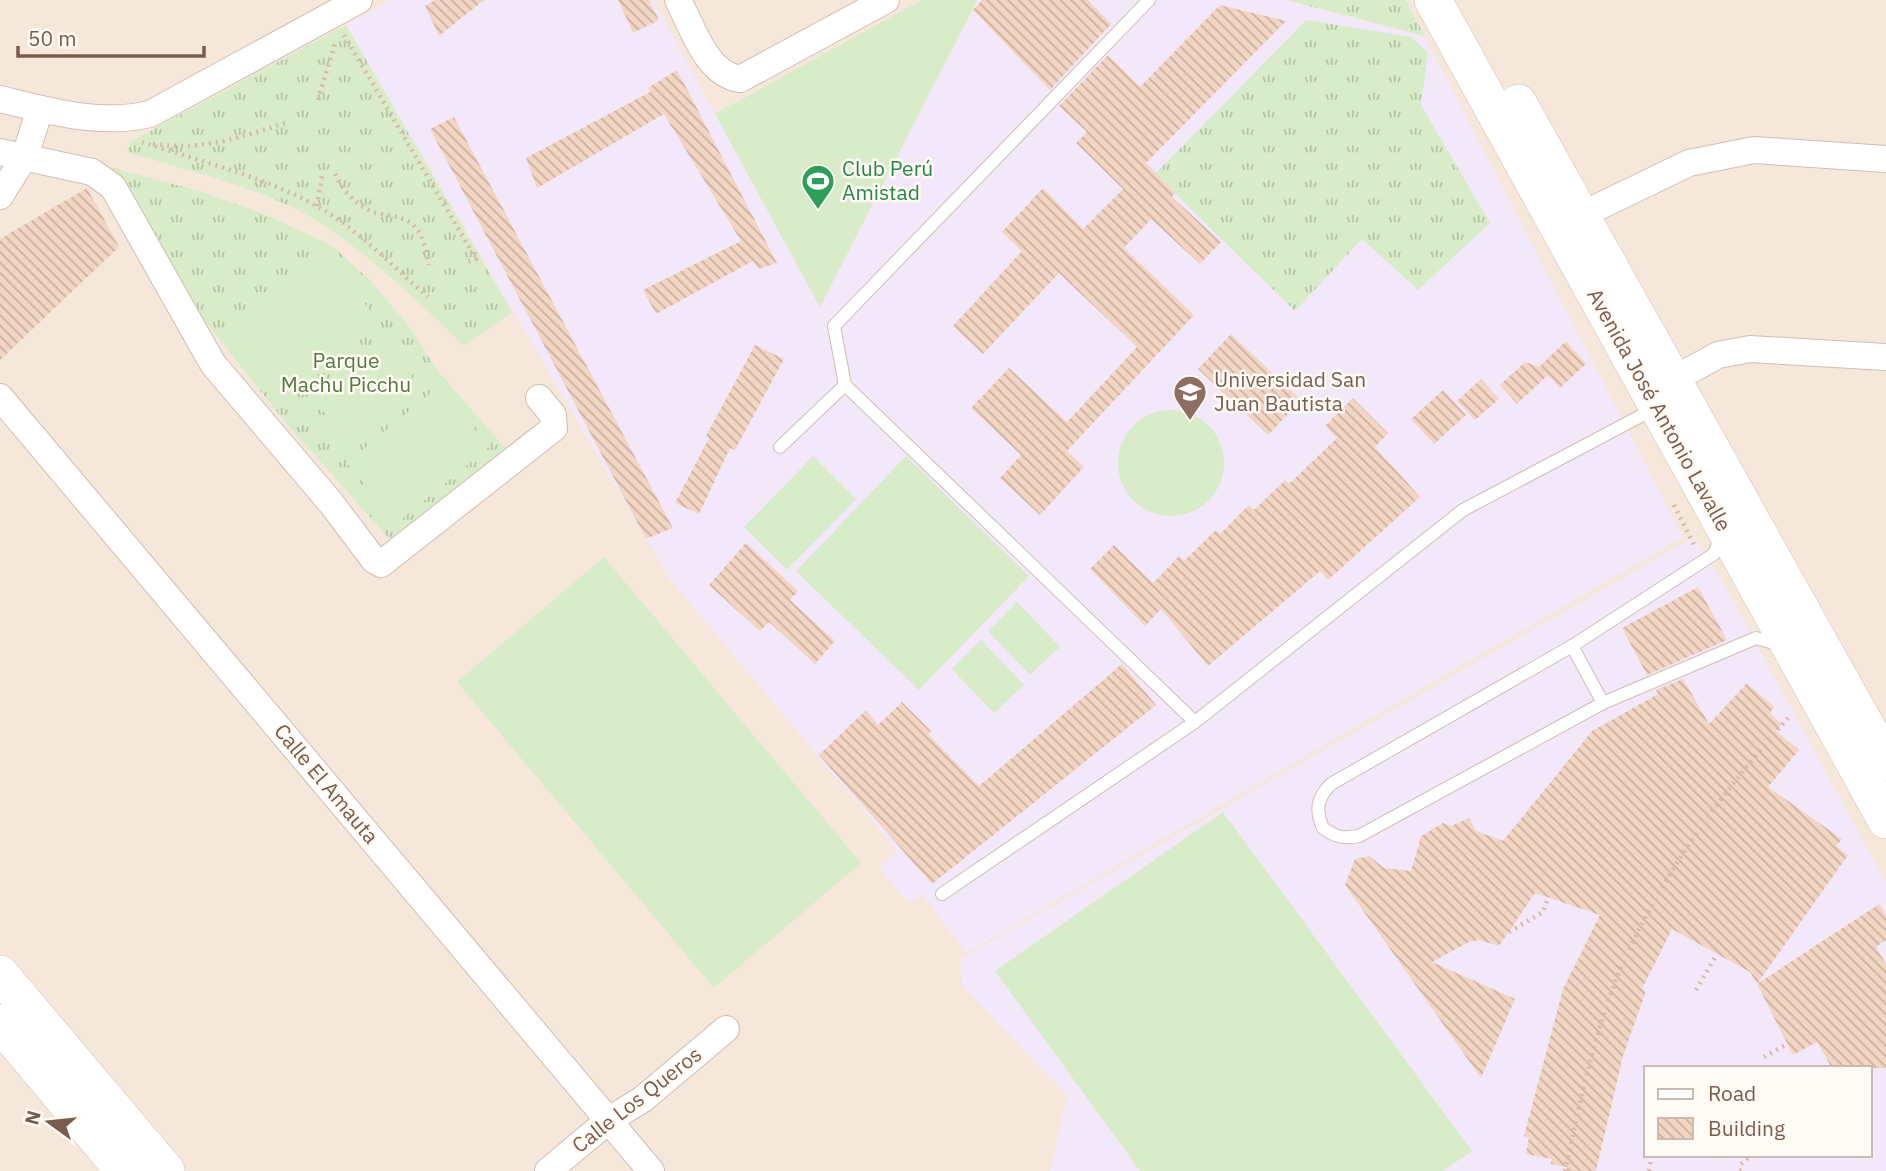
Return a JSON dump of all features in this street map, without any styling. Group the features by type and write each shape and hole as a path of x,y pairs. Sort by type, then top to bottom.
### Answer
{"main road":[{"name":"Avenida José Antonio Lavalle","path":"1433,0 1570,220"},
{"name":"Avenida José Antonio Lavalle","path":"1459,0 1660,393 1720,520 1886,820"},
{"name":"Avenida José Antonio Lavalle","path":"1660,393 1886,762"},
{"path":"4,994 124,1171"},
{"path":"4,994 166,1171"}],"street":[{"path":"0,99 40,109 124,120 150,114 359,0"},
{"path":"678,0 714,67 725,77 740,79 886,0"},
{"path":"0,196 12,154 40,109"},
{"path":"1570,220 1689,163 1754,150 1886,159"},
{"path":"12,154 92,172 113,187 213,364 331,503 374,560 381,564 554,428 553,415 539,398"},
{"path":"1660,393 1718,355 1750,349 1886,357"},
{"name":"Calle El Amauta","path":"0,397 651,1171"},
{"name":"Calle Los Queros","path":"548,1171 609,1120 643,1098 726,1029"}],"lane":[{"path":"1149,0 834,326 845,384 1195,722"},
{"path":"780,447 845,384"},
{"path":"942,894 1195,722 1463,510 1660,393"},
{"path":"1720,520 1720,543 1714,554 1572,646 1331,784 1322,793 1317,805 1323,828 1334,836 1347,839 1359,836 1603,703 1756,638 1773,641 1793,652"},
{"path":"1572,646 1603,703"}],"path":[{"path":"328,40 343,33 476,260 467,262"},
{"path":"318,100 338,36"},
{"path":"142,142 205,147 235,141 289,122"},
{"path":"142,142 154,136"},
{"path":"142,142 280,188 317,206 357,236 428,297"},
{"path":"335,174 354,200 373,212 402,218 414,226 421,236 429,265"},
{"path":"317,206 322,176"},
{"path":"1564,1171 1583,1087 1602,1025 1618,976 1642,927 1695,835 1743,768 1788,718"},
{"path":"1509,932 1543,912 1548,897"},
{"path":"1696,990 1717,954"},
{"path":"1764,1057 1787,1044"},
{"path":"1649,1171 1651,1160"}],"shaded area":[{"path":"0,0 1886,0 1886,1171 0,1171"},
{"name":"Universidad San Juan Bautista","path":"391,0 653,0 820,307 978,0 1286,0 1425,37 1683,537 966,953 922,894 909,904 879,868 897,851 669,578 346,25"},
{"path":"1694,537 1721,579 1886,883 1886,1171 1050,1171 1067,1095 962,986 961,959"}],"green space":[{"name":"Club Perú Amistad","path":"922,0 977,0 820,307 715,114"},
{"path":"1287,0 1405,0 1425,36"},
{"path":"1306,20 1412,37 1428,53 1421,105 1490,223 1418,290 1362,239 1295,311 1155,174"},
{"name":"Parque Machu Picchu","path":"346,25 512,312 464,346 369,259 309,216 243,187 127,152 130,142"},
{"name":"Parque Machu Picchu","path":"113,168 199,191 271,217 332,246 371,281 411,329 437,370 507,450 394,544 286,423 188,300 120,188"},
{"path":"327,258 378,320 278,404 226,342"},
{"path":"385,345 413,379 345,437 316,403"},
{"path":"439,386 489,447 397,523 347,463"},
{"path":"1171,410 1191,414 1208,426 1220,443 1224,463 1220,483 1208,500 1191,512 1171,516 1151,512 1134,500 1122,483 1118,463 1122,443 1134,426 1151,414"},
{"path":"813,456 856,499 787,570 744,527"},
{"path":"906,456 1029,576 919,690 796,571"},
{"path":"604,557 861,863 714,988 457,682"},
{"path":"1017,602 1060,647 1030,675 988,631"},
{"path":"981,640 1024,685 994,713 952,669"},
{"path":"1223,812 1472,1151 1443,1171 1140,1171 995,971"}],"building":[{"path":"435,0 484,0 439,36 425,6"},
{"path":"618,0 649,0 659,20 633,33"},
{"path":"982,0 1088,0 1111,24 1050,90 973,10"},
{"path":"1220,5 1286,21 1146,163 1175,193 1172,197 1221,242 1200,264 1151,219 1124,248 1194,315 1067,451 1084,467 1040,515 1000,478 1021,455 971,408 1009,368 1067,422 1137,347 1059,273 983,354 953,326 1022,251 1002,232 1043,188 1083,229 1123,189 1076,143 1087,132 1059,106 1108,55 1140,87"},
{"path":"677,70 777,263 758,269 753,261 656,314 643,290 741,241 664,114 537,188 526,158 650,92 648,88"},
{"path":"454,117 673,528 646,539 430,129"},
{"path":"87,188 119,247 0,360 0,239"},
{"path":"1231,334 1301,400 1268,435 1198,369"},
{"path":"1566,341 1586,364 1560,388 1548,375 1517,404 1500,385 1525,362 1542,368 1540,366"},
{"path":"755,345 784,359 735,450 730,448 699,514 675,503 709,438 706,436"},
{"path":"1481,379 1499,399 1475,420 1457,401"},
{"path":"1443,390 1466,415 1434,444 1411,419"},
{"path":"1353,398 1388,433 1375,447 1420,497 1328,580 1320,571 1208,666 1161,609 1145,626 1090,569 1114,545 1153,583 1179,556 1184,561 1216,530 1220,534 1249,505 1254,510 1285,480 1289,484 1337,438 1325,426"},
{"path":"746,543 798,591 790,600 835,641 815,664 769,622 760,631 709,585"},
{"path":"1698,587 1727,640 1647,675 1622,628"},
{"path":"1122,664 1156,705 932,884 819,755 866,710 878,725 902,702 931,731 928,734 979,786"},
{"path":"1683,679 1709,724 1747,683 1774,707 1770,713 1782,724 1776,731 1799,750 1768,787 1842,839 1836,846 1848,855 1757,984 1750,972 1672,929 1642,989 1646,991 1623,1056 1596,1171 1567,1171 1567,1167 1551,1164 1552,1159 1526,1154 1529,1137 1524,1136 1563,989 1600,915 1535,893 1499,946 1479,940 1469,942 1432,962 1515,999 1481,1078 1345,885 1355,859 1369,856 1384,868 1411,871 1421,836 1443,823 1451,826 1469,818 1476,831 1503,841 1592,731 1658,694 1656,690"},
{"path":"1879,904 1886,915 1886,940 1876,947 1886,964 1886,1068 1831,1066 1817,1042 1793,1055 1757,984"}],"place":[{"name":"Club Perú Amistad","path":"818,211"},
{"name":"Universidad San Juan Bautista","path":"1190,422"}]}
